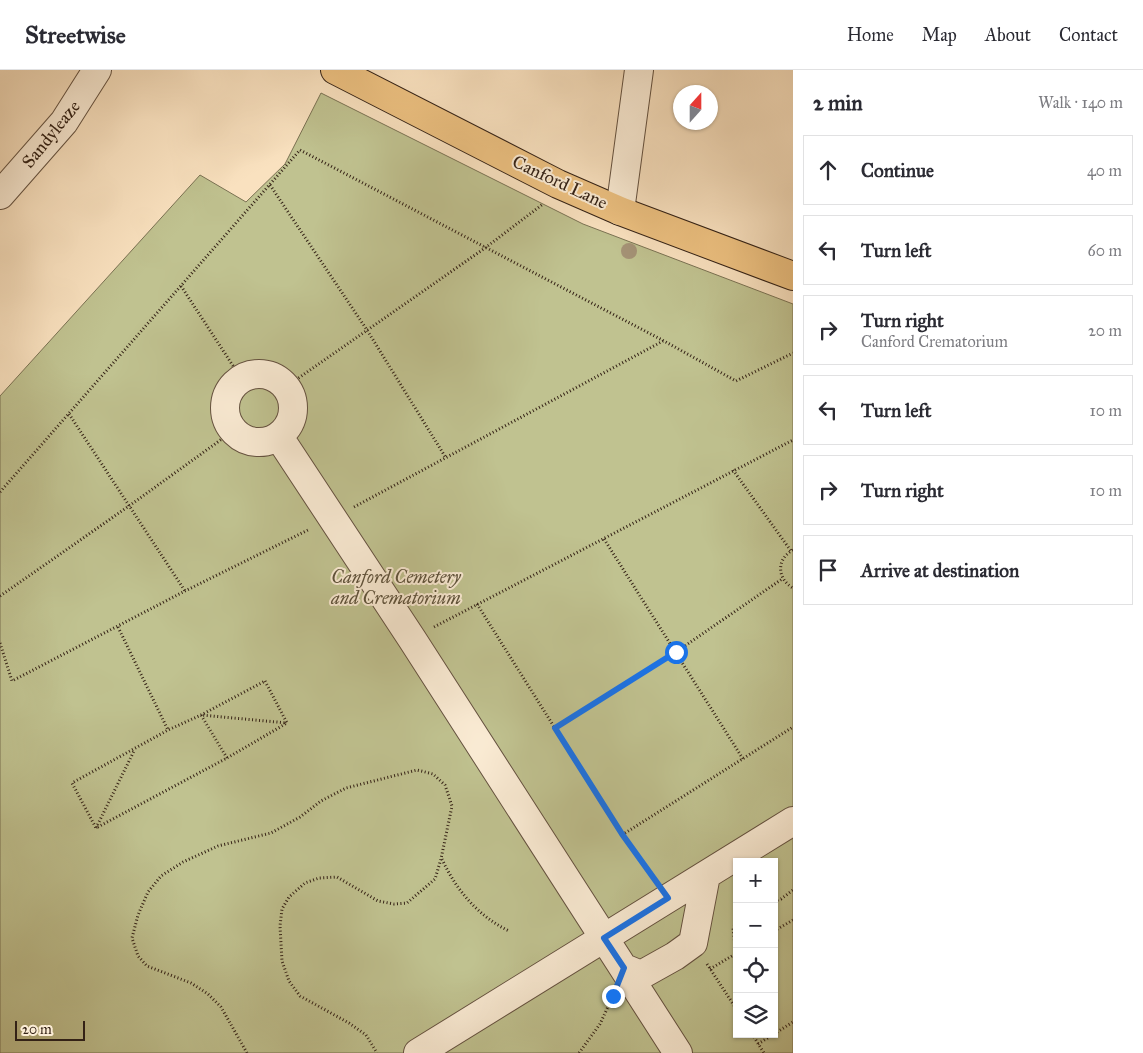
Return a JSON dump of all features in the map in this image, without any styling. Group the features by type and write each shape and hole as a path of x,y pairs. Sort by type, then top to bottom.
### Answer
{"main road":[{"name":"Canford Lane","path":"335,70 558,184 620,211 793,276"}],"street":[{"name":"Sandyleaze","path":"0,195 64,122 98,70"},
{"path":"620,211 639,70"},
{"path":"261,373 280,380 292,396 294,407 287,429 270,441 255,442 241,437 233,430 227,420 225,408 227,396 232,386 242,378 261,373"},
{"path":"279,436 678,1053"},
{"path":"418,1053 793,821"},
{"path":"624,968 641,975 675,956 693,943 706,875"}],"path":[{"path":"0,492 300,150 664,341 736,382 793,353"},
{"path":"286,386 485,248 544,203 558,184"},
{"path":"270,185 366,330 446,458"},
{"path":"180,286 242,378"},
{"path":"0,643 12,681 184,591 333,518 664,341"},
{"path":"69,414 184,591"},
{"path":"0,596 129,506 233,430"},
{"path":"412,639 793,440"},
{"path":"733,470 792,551 786,555 780,567 782,579 793,588"},
{"path":"604,539 743,759"},
{"path":"555,728 676,652 782,579"},
{"path":"476,604 622,834 668,898"},
{"path":"118,627 168,730"},
{"path":"96,828 72,783 168,730 265,681 287,723"},
{"path":"201,715 287,723"},
{"path":"201,715 227,758"},
{"path":"96,828 227,758 287,723"},
{"path":"622,834 793,726"},
{"path":"96,828 135,749"},
{"path":"247,1053 221,1007 208,994 191,983 147,966 138,956 132,938 134,926 148,892 161,876 183,862 218,846 271,832 300,818 321,801 346,788 417,770 433,774 445,786 452,806 442,859 435,879 406,903 394,904 378,901 337,878 319,878 305,884 289,897 282,909 280,926 282,961 289,981 300,996 349,1023 366,1035 377,1053"},
{"path":"442,859 450,877 472,905 492,923 509,931"},
{"path":"778,899 793,890"},
{"path":"778,929 793,920"},
{"path":"693,943 733,1004"},
{"path":"710,969 733,955"},
{"path":"579,1053 600,1024 624,968"},
{"path":"778,1031 793,1022"},
{"path":"754,1038 764,1053"},
{"path":"758,1044 768,1038"}],"green space":[{"name":"Canford Cemetery and Crematorium","path":"321,93 583,224 793,304 793,1053 0,1053 0,396 200,175 246,202 285,164"}],"route":[{"path":"613,996 624,968 604,938 668,898 622,834 555,728 676,652"}]}
